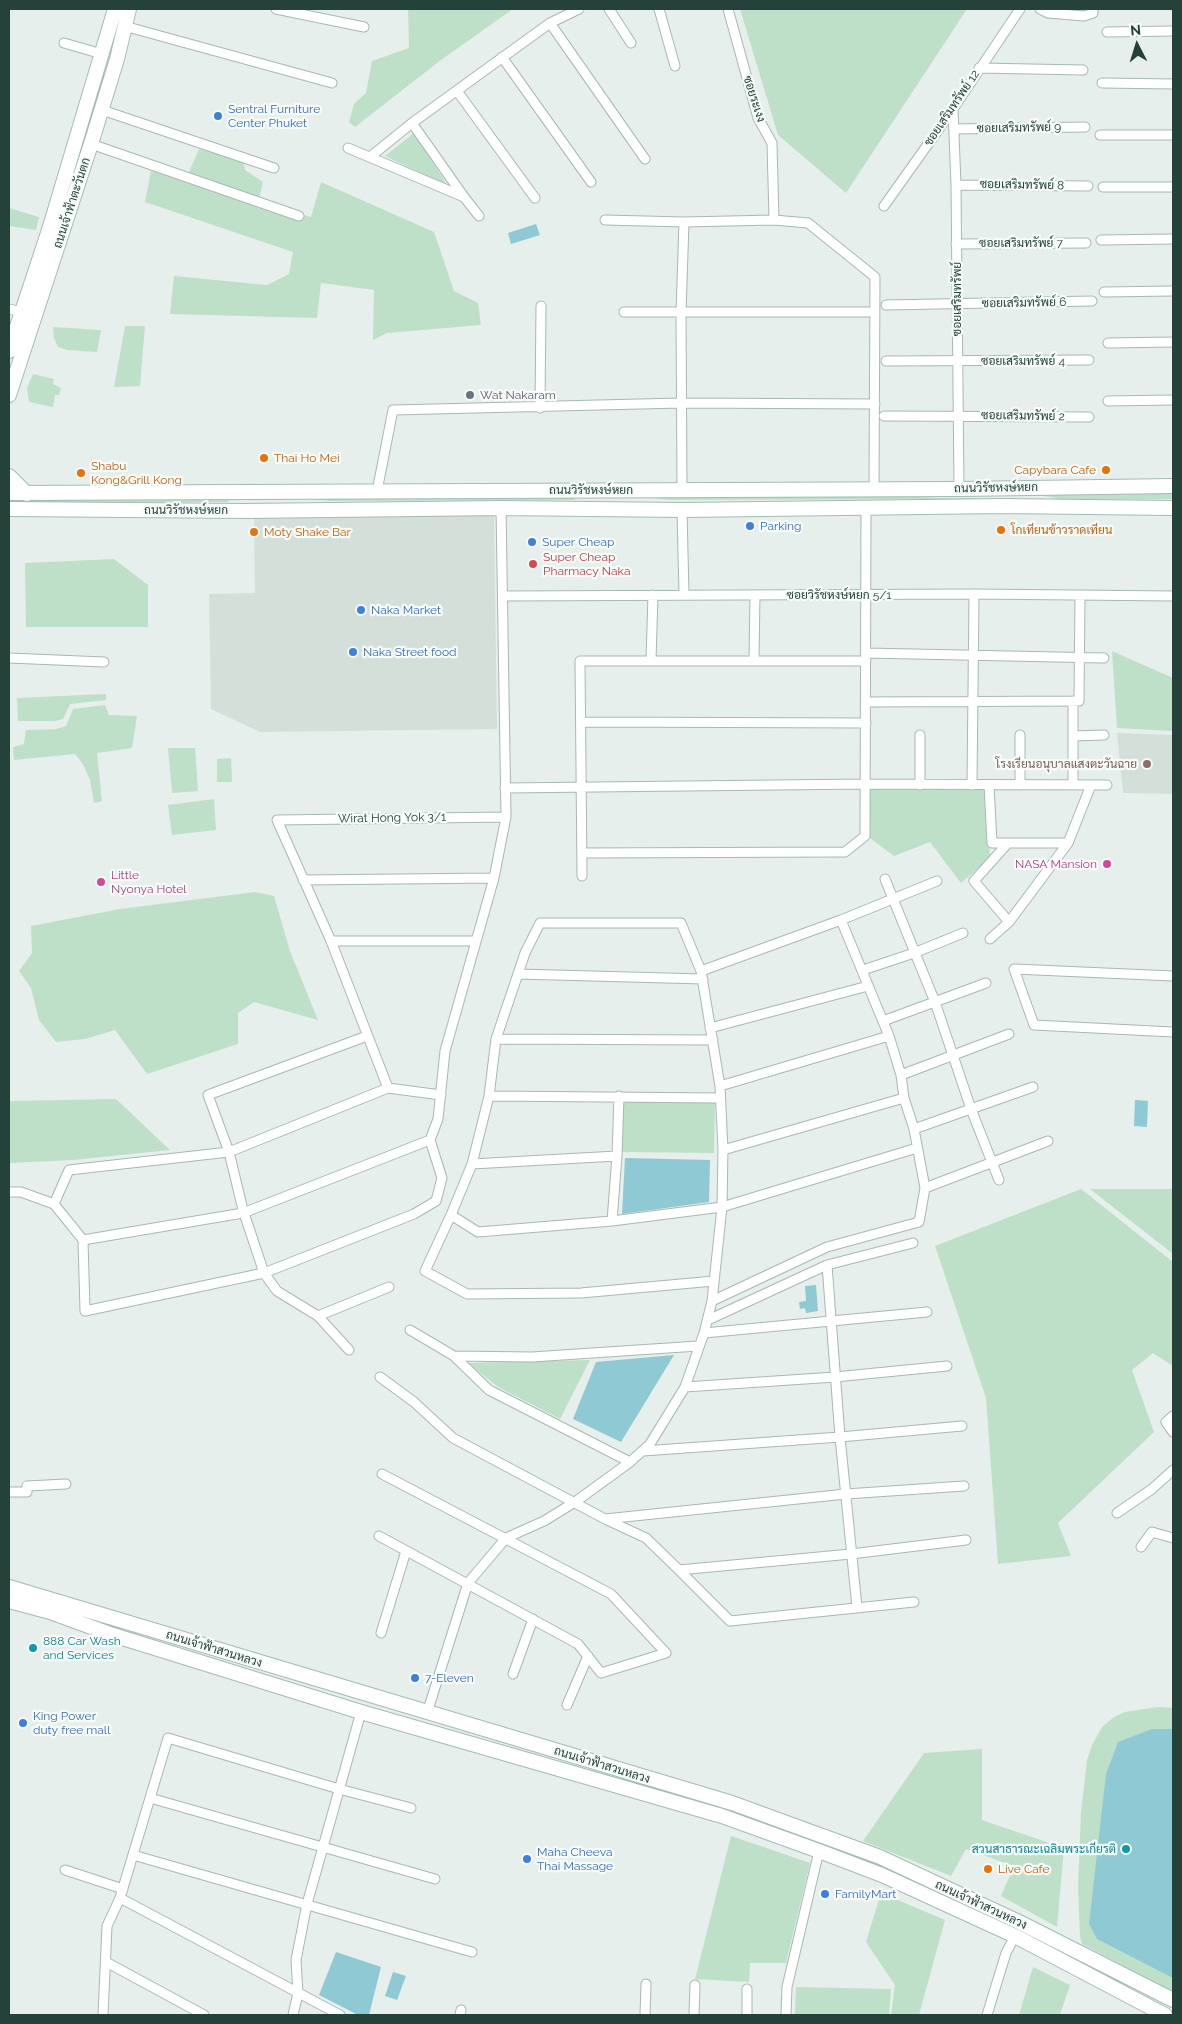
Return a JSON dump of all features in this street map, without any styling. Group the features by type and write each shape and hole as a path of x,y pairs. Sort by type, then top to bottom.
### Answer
{"main road":[{"name":"ถนนเจ้าฟ้าตะวันตก","path":"9,351 15,310 49,230 115,9"},
{"name":"ถนนเจ้าฟ้าตะวันตก","path":"9,395 102,110 129,9"},
{"path":"9,476 27,494"},
{"name":"ถนนวิรัชหงษ์หยก","path":"9,493 874,490 1173,486"},
{"path":"1002,488 1003,506"},
{"path":"584,490 584,508"},
{"path":"244,492 245,510"},
{"name":"ถนนวิรัชหงษ์หยก","path":"9,509 584,508 682,510 1003,506 1173,508"},
{"name":"ถนนเจ้าฟ้าสวนหลวง","path":"9,1587 732,1803 880,1857 1019,1922 1173,2000"},
{"name":"ถนนเจ้าฟ้าสวนหลวง","path":"9,1601 50,1612 113,1635 361,1712 722,1816 882,1875 1015,1936 1165,2015"},
{"path":"530,1761 535,1745"}],"street":[{"path":"276,9 364,27"},
{"path":"370,157 412,123 550,23 579,9"},
{"path":"609,9 631,43"},
{"path":"659,9 675,66"},
{"name":"ซอยระเงง","path":"728,9 758,118 772,143 774,220"},
{"name":"ซอยเสริมทรัพย์ 12","path":"884,206 953,109 1020,9"},
{"path":"1040,9 1048,13 1084,16 1093,13 1093,9"},
{"path":"550,23 645,159"},
{"path":"124,26 332,83"},
{"path":"1107,32 1173,31"},
{"path":"64,43 102,54"},
{"path":"502,57 591,182"},
{"path":"979,68 1082,70"},
{"path":"1102,83 1173,84"},
{"path":"457,90 535,198"},
{"name":"ซอยเสริมทรัพย์","path":"953,109 956,185 959,489"},
{"path":"102,110 274,168"},
{"path":"412,123 464,198 480,216"},
{"name":"ซอยเสริมทรัพย์ 9","path":"954,129 1085,127"},
{"path":"1100,135 1173,135"},
{"path":"91,144 299,216"},
{"path":"348,148 464,198"},
{"name":"ซอยเสริมทรัพย์ 8","path":"956,185 1088,186"},
{"path":"1103,187 1173,187"},
{"path":"605,220 684,222 774,220 808,223 875,277 874,490"},
{"path":"682,490 680,313 684,222"},
{"path":"1101,240 1173,239"},
{"name":"ซอยเสริมทรัพย์ 7","path":"956,244 1086,243"},
{"path":"1104,292 1173,291"},
{"name":"ซอยเสริมทรัพย์ 6","path":"886,305 1092,301"},
{"path":"540,408 541,306"},
{"path":"624,312 875,312"},
{"path":"1108,343 1173,342"},
{"name":"ซอยเสริมทรัพย์ 4","path":"886,361 1089,360"},
{"path":"1108,401 1173,400"},
{"path":"377,491 393,410 540,408 681,403 875,404"},
{"name":"ซอยเสริมทรัพย์ 2","path":"884,416 1089,417"},
{"path":"9,1192 20,1192 54,1204 83,1240 85,1311 264,1273 414,1214 436,1201 442,1178 430,1140 438,1119 445,1052 494,878 506,817 504,596 501,508"},
{"path":"582,853 845,852 865,836 866,508"},
{"path":"682,510 684,595"},
{"path":"972,785 974,594"},
{"name":"ซอยวิรัชหงษ์หยก 5/1","path":"504,596 974,594 1173,596"},
{"path":"754,660 755,595"},
{"path":"651,660 653,596"},
{"path":"866,702 1078,701 1080,596"},
{"path":"582,876 580,661 754,660 973,655 1104,658"},
{"path":"9,658 104,662"},
{"path":"1073,702 1073,785"},
{"path":"582,722 866,723"},
{"path":"920,735 920,784"},
{"path":"1020,735 1020,785"},
{"path":"1073,736 1104,735"},
{"path":"505,788 865,784 1107,785"},
{"path":"989,785 992,844 1068,843"},
{"path":"990,939 1009,922 1068,843 1092,785"},
{"name":"Wirat Hong Yok 3/1","path":"303,880 277,820 506,817"},
{"path":"1008,843 974,881 1009,922"},
{"path":"388,1088 331,941 303,880 494,878"},
{"path":"885,879 895,899 914,953 935,1002 971,1109 994,1162 999,1180"},
{"path":"518,974 702,975 937,881"},
{"path":"712,1301 827,1247 919,1222 925,1188 914,1129 884,1021 841,920"},
{"path":"427,1713 468,1583 506,1538 544,1521 575,1502 630,1462 650,1444 685,1387 704,1333 712,1301 722,1207 723,1150 720,1086 702,975 681,923 540,923 525,953 496,1039 489,1096 472,1164 451,1215 424,1271 467,1294 581,1293 714,1281"},
{"path":"863,970 914,953 963,932"},
{"path":"331,941 475,941"},
{"path":"1173,976 1014,969 1034,1025 1173,1032"},
{"path":"884,1021 986,982"},
{"path":"710,1028 868,986"},
{"path":"900,1075 1009,1034"},
{"path":"349,1350 318,1316 277,1291 264,1273 243,1213 229,1152 208,1095 367,1036"},
{"path":"720,1086 889,1036"},
{"path":"496,1039 712,1040"},
{"path":"914,1129 1033,1087"},
{"path":"54,1204 69,1170 229,1152 388,1088 441,1095"},
{"path":"489,1096 720,1098"},
{"path":"612,1221 619,1096"},
{"path":"723,1150 904,1098"},
{"path":"83,1240 243,1213 430,1140"},
{"path":"925,1188 1048,1141"},
{"path":"451,1215 478,1232 612,1221 722,1207 917,1148"},
{"path":"472,1164 617,1156"},
{"path":"708,1320 827,1265 914,1243"},
{"path":"827,1265 840,1437 856,1607"},
{"path":"318,1316 389,1287"},
{"path":"704,1333 927,1312"},
{"path":"410,1330 454,1356 490,1390 630,1462"},
{"path":"454,1356 532,1357 698,1346"},
{"path":"685,1387 835,1377 947,1366"},
{"path":"380,1377 414,1402 452,1438 605,1519 646,1538 730,1621 914,1602"},
{"path":"1173,1416 1166,1422 1173,1432"},
{"path":"643,1451 962,1426"},
{"path":"1117,1513 1152,1489 1173,1470"},
{"path":"379,1536 578,1644 601,1673 666,1654 611,1594 382,1474"},
{"path":"9,1492 27,1492 27,1486 66,1484"},
{"path":"605,1519 846,1494 964,1486"},
{"path":"1141,1547 1152,1532 1173,1538"},
{"path":"680,1570 851,1554 966,1540"},
{"path":"381,1632 406,1550"},
{"path":"513,1674 532,1619"},
{"path":"567,1705 588,1656"},
{"path":"293,2015 298,1993 296,1960 307,1904 361,1712"},
{"path":"102,2015 107,1926 123,1889 168,1738 339,1789 411,1808"},
{"path":"150,1798 435,1879"},
{"path":"786,2015 787,1987 819,1851"},
{"path":"133,1855 472,1952"},
{"path":"65,1870 123,1889"},
{"path":"120,1898 340,2015"},
{"path":"987,2015 1006,1953 1015,1936"},
{"path":"106,1962 204,2015"},
{"path":"645,2015 646,1984"},
{"path":"694,2015 695,1985"},
{"path":"747,1989 747,2015"}],"shaded area":[{"name":"Naka Street food","path":"494,511 497,729 260,732 211,709 209,594 255,593 254,514"},
{"name":"โรงเรียนอนุบาลแสงตะวันฉาย","path":"1117,733 1173,735 1173,794 1123,793"}],"green space":[{"path":"408,9 513,9 441,60 355,127 349,122 354,104 366,93 372,61 409,48"},
{"path":"740,9 967,9 846,193 778,135"},
{"path":"414,133 448,186 385,156"},
{"path":"199,149 243,160 245,170 263,182 259,199 188,174"},
{"path":"151,171 311,217 321,182 434,232 454,291 478,303 481,325 387,333 373,340 374,290 321,283 317,318 170,314 174,276 267,285 289,274 293,252 145,202"},
{"path":"9,208 39,217 36,230 9,226"},
{"path":"125,326 145,326 140,386 114,387"},
{"path":"53,327 101,330 97,352 67,350 58,347 54,338"},
{"path":"33,374 54,379 53,384 61,388 59,395 55,395 53,407 29,402 27,388"},
{"path":"1008,494 1173,494 1173,499 1064,500 1045,496 1008,496"},
{"path":"518,495 541,498 574,498 575,500 329,501 294,497"},
{"path":"906,495 975,499 670,500 642,497"},
{"path":"9,496 165,497 229,500 228,502 17,503 9,502"},
{"path":"114,559 148,585 148,627 26,627 25,563"},
{"path":"1112,651 1173,678 1173,731 1117,728"},
{"path":"106,694 106,700 70,704 63,719 55,721 18,721 17,698"},
{"path":"105,705 109,715 137,716 132,748 97,753 102,801 94,803 90,780 83,764 75,754 14,760 13,747 24,744 26,730 56,729 66,726 73,709"},
{"path":"168,748 195,748 198,791 172,793"},
{"path":"231,758 232,782 217,782 217,759"},
{"path":"868,787 986,788 990,858 961,883 930,842 894,856 867,836"},
{"path":"214,799 216,830 172,835 168,805"},
{"path":"255,892 274,896 290,951 318,1020 254,1002 238,1013 238,1044 147,1074 115,1030 85,1039 56,1042 39,1020 31,988 19,971 32,953 31,926 120,909"},
{"path":"116,1099 170,1150 73,1160 9,1163 9,1101"},
{"path":"623,1100 715,1101 714,1153 622,1152"},
{"path":"1081,1189 1173,1262 1173,1366 1153,1353 1132,1370 1154,1432 1058,1523 1071,1556 998,1564 986,1398 935,1246"},
{"path":"1090,1189 1173,1189 1173,1254"},
{"path":"590,1360 560,1419 498,1387 468,1363"},
{"name":"สวนสาธารณะเฉลิมพระเกียรติ","path":"1158,1707 1173,1708 1173,1992 1082,1944 1080,1936 1078,1887 1081,1812 1087,1760 1092,1745 1102,1727 1114,1717 1125,1712"},
{"path":"982,1749 982,1820 1064,1848 1057,1927 1001,1896 1014,1866 966,1849 951,1876 863,1841 924,1753"},
{"path":"731,1836 810,1863 786,1963 750,1963 749,1982 695,1979"},
{"path":"881,1893 945,1920 919,2015 891,2015 895,1985 866,1942"},
{"path":"1033,1967 1070,1985 1060,2015 1019,2015"},
{"path":"796,1987 891,1989 889,2015 795,2015"}],"water":[{"path":"536,224 540,235 511,244 508,233"},
{"path":"1135,1100 1148,1101 1147,1127 1134,1126"},
{"path":"625,1158 710,1160 709,1202 622,1214"},
{"path":"816,1285 818,1311 806,1313 805,1308 800,1309 799,1302 806,1301 805,1286"},
{"path":"674,1355 621,1442 573,1419 596,1362"},
{"name":"สวนสาธารณะเฉลิมพระเกียรติ","path":"1152,1729 1173,1729 1173,1978 1097,1939 1089,1924 1106,1774 1118,1742"},
{"path":"336,1952 381,1967 369,2015 358,2015 319,1995"},
{"path":"393,1972 406,1976 397,2000 385,1996"}],"place":[{"name":"Sentral Furniture Center Phuket","path":"218,116"},
{"name":"Wat Nakaram","path":"470,395"},
{"name":"Thai Ho Mei","path":"264,458"},
{"name":"Capybara Cafe","path":"1106,470"},
{"name":"Shabu Kong&Grill Kong","path":"81,473"},
{"name":"Parking","path":"750,526"},
{"name":"โกเทียนข้าวราดเทียน","path":"1001,530"},
{"name":"Moty Shake Bar","path":"254,532"},
{"name":"Super Cheap","path":"532,542"},
{"name":"Super Cheap Pharmacy Naka","path":"533,564"},
{"name":"Naka Market","path":"361,610"},
{"name":"Naka Street food","path":"353,652"},
{"name":"โรงเรียนอนุบาลแสงตะวันฉาย","path":"1147,764"},
{"name":"NASA Mansion","path":"1107,864"},
{"name":"Little Nyonya Hotel","path":"101,882"},
{"name":"888 Car Wash and Services","path":"33,1648"},
{"name":"7-Eleven","path":"415,1678"},
{"name":"King Power duty free mall","path":"23,1723"},
{"name":"สวนสาธารณะเฉลิมพระเกียรติ","path":"1126,1849"},
{"name":"Maha Cheeva Thai Massage","path":"527,1859"},
{"name":"Live Cafe","path":"988,1869"},
{"name":"FamilyMart","path":"825,1894"}]}
